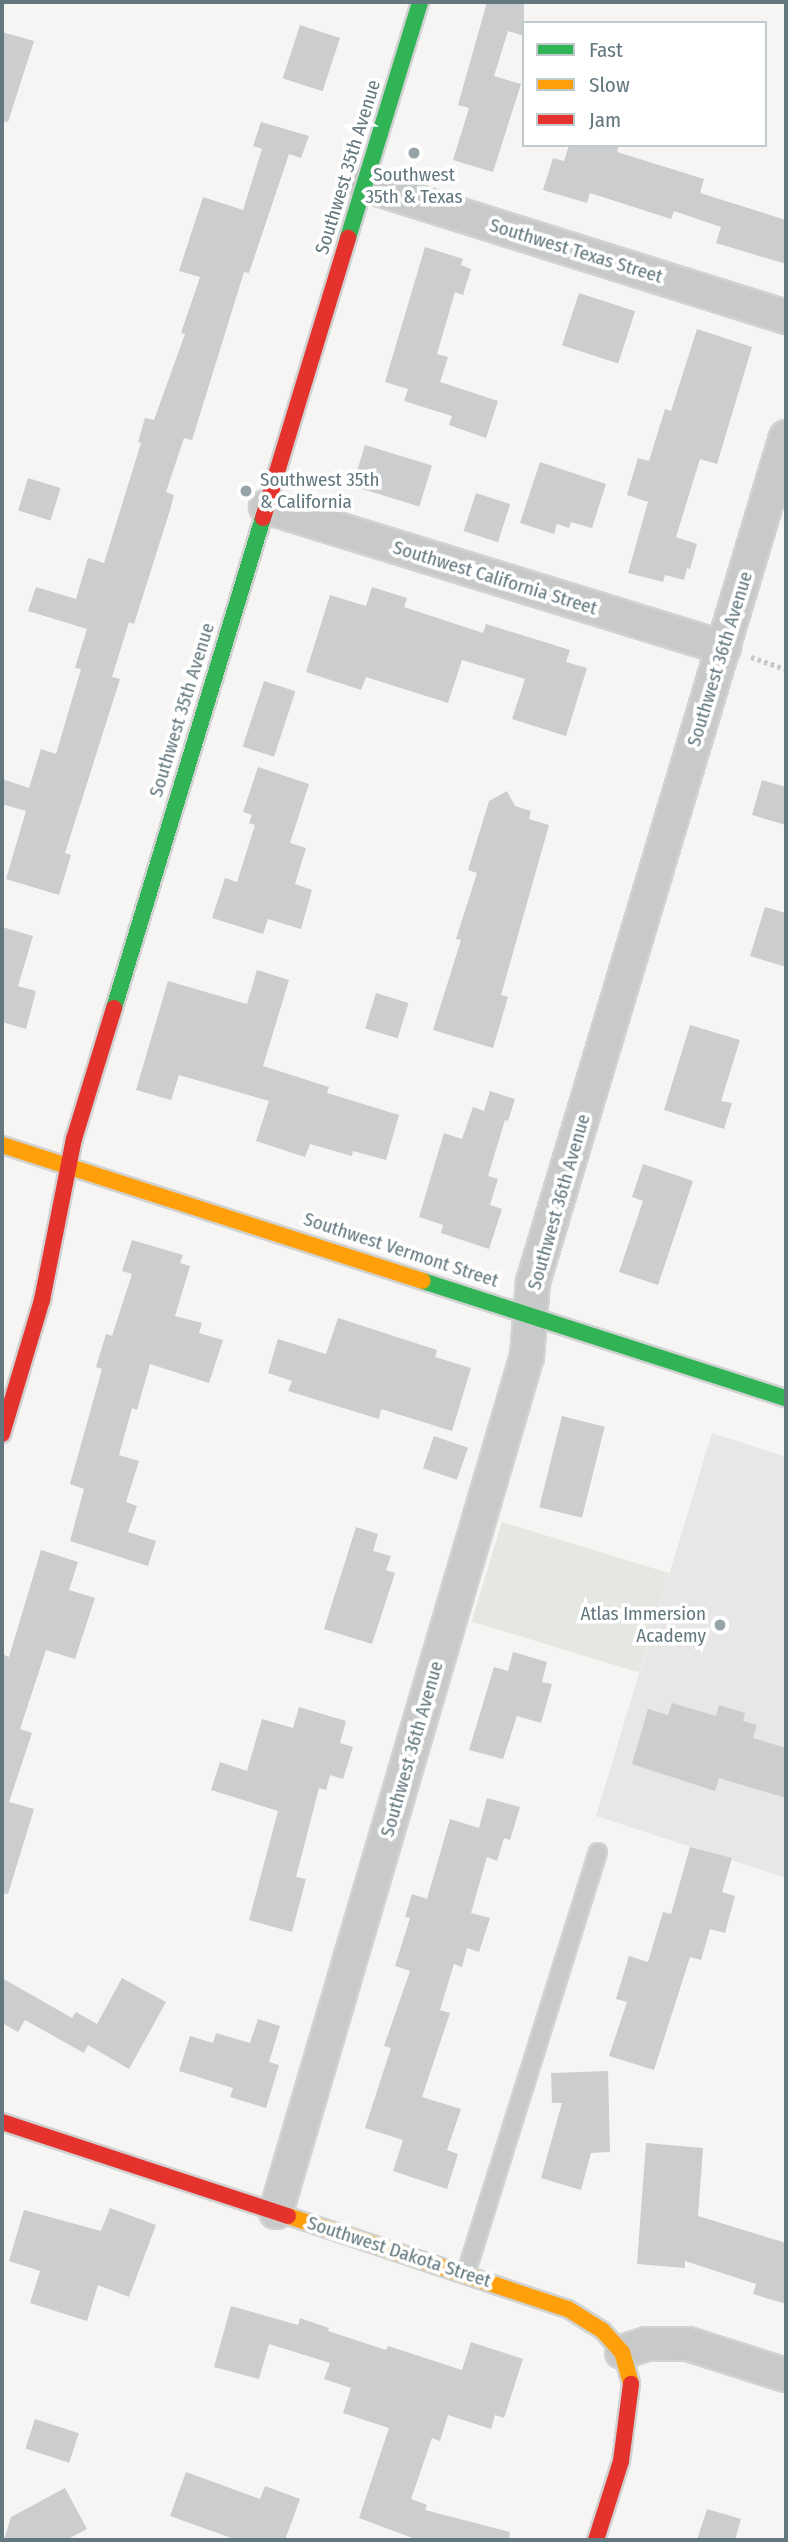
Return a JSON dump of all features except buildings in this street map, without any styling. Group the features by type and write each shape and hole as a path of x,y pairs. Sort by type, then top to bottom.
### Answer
{"street":[{"name":"Southwest 35th Avenue","path":"2,1434 42,1300 78,1126 420,2"},
{"name":"Southwest Texas Street","path":"365,185 786,317"},
{"name":"Southwest 36th Avenue","path":"276,2212 527,1356 533,1282 786,438"},
{"name":"Southwest California Street","path":"266,507 724,648"},
{"name":"Southwest Vermont Street","path":"2,1145 786,1398"},
{"name":"Southwest Dakota Street","path":"2,2122 466,2273 568,2309 602,2330 622,2352"},
{"path":"596,2540 628,2425 631,2385 622,2352 647,2344 688,2343 786,2375"}],"lane":[{"path":"466,2273 598,1852"}],"shaded area":[{"name":"Atlas Immersion Academy","path":"712,1433 786,1457 786,1878 596,1816"},
{"path":"502,1522 669,1573 639,1673 472,1621"}],"traffic: fast":[{"path":"348,238 420,2"},
{"path":"114,1008 263,518"},
{"path":"423,1281 786,1398"}],"traffic: slow":[{"path":"2,1145 423,1281"},
{"path":"288,2216 568,2309 602,2330 622,2352 631,2384"}],"traffic: jam":[{"path":"263,518 348,238"},
{"path":"2,1434 42,1300 74,1139 114,1008"},
{"path":"2,2122 288,2216"},
{"path":"596,2540 621,2461 631,2384"}],"place":[{"name":"Southwest 35th & Texas","path":"414,153"},
{"name":"Southwest 35th & California","path":"246,491"},
{"name":"Atlas Immersion Academy","path":"720,1625"}]}
